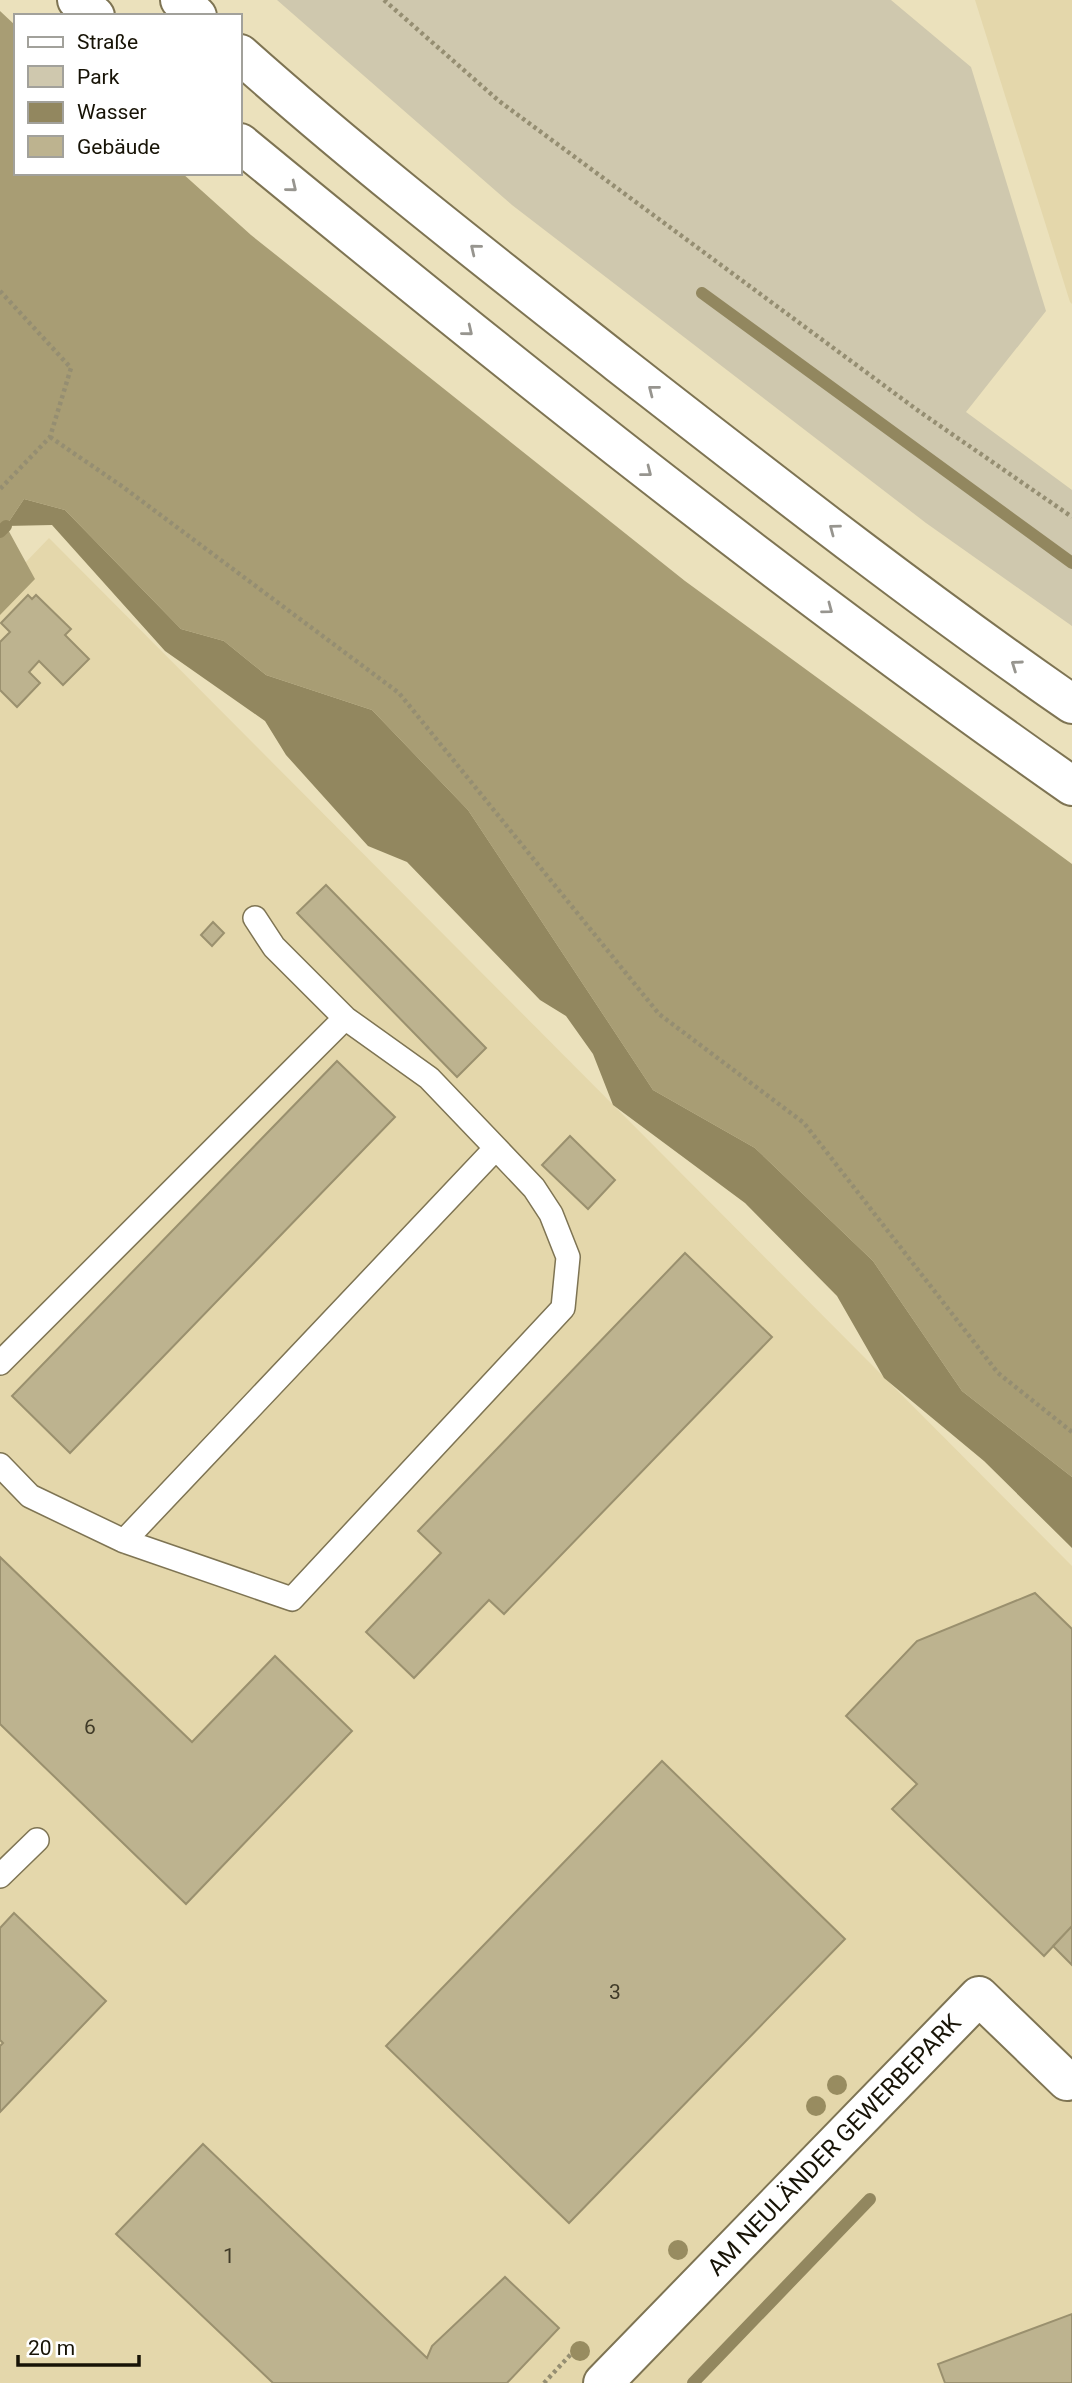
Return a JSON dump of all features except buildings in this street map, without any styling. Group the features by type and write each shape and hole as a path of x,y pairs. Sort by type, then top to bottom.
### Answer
{"main road":[{"path":"77,0 93,14"},
{"path":"180,0 195,14"},
{"path":"242,56 511,279 747,464 1007,659 1072,704"},
{"path":"242,146 473,335 704,517 970,715 1072,786"},
{"name":"AM NEULÄNDER GEWERBEPARK","path":"603,2383 979,1996 1068,2081"}],"lane":[{"path":"0,1465 30,1496 124,1541 292,1599 563,1308 568,1257 551,1214 534,1188 429,1078 345,1018 274,947 255,918"},
{"path":"0,1363 345,1018"},
{"path":"124,1541 496,1148"},
{"path":"0,1877 37,1840"}],"path":[{"path":"384,0 499,101 920,412 1072,517"},
{"path":"0,291 71,368 50,437 0,489"},
{"path":"50,437 123,486 399,693 659,1014 804,1123 998,1373 1072,1432"}],"shaded area":[{"path":"975,0 1072,0 1072,304 1070,302"},
{"path":"0,11 14,24 14,175 184,175 251,235 685,581 1072,864 1072,1477 962,1391 873,1261 755,1148 653,1090 468,810 372,710 266,675 224,641 181,629 65,510 24,499 6,526 35,579 0,615"},
{"path":"49,538 1072,1566 1072,2383 0,2383 0,589"}],"green space":[{"path":"277,0 891,0 971,67 1046,311 966,412 1072,490 1072,626 926,523 512,205"}],"water":[{"path":"24,499 65,510 181,629 224,641 266,675 372,710 468,810 653,1090 755,1148 873,1261 962,1391 1072,1477 1072,1548 984,1461 884,1378 837,1296 745,1203 613,1105 593,1054 566,1016 540,1000 407,862 368,846 286,755 265,721 165,651 52,525 6,526"}],"waterway":[{"path":"702,293 1072,563"},
{"path":"0,532 6,526"},
{"path":"693,2383 870,2199"}]}
